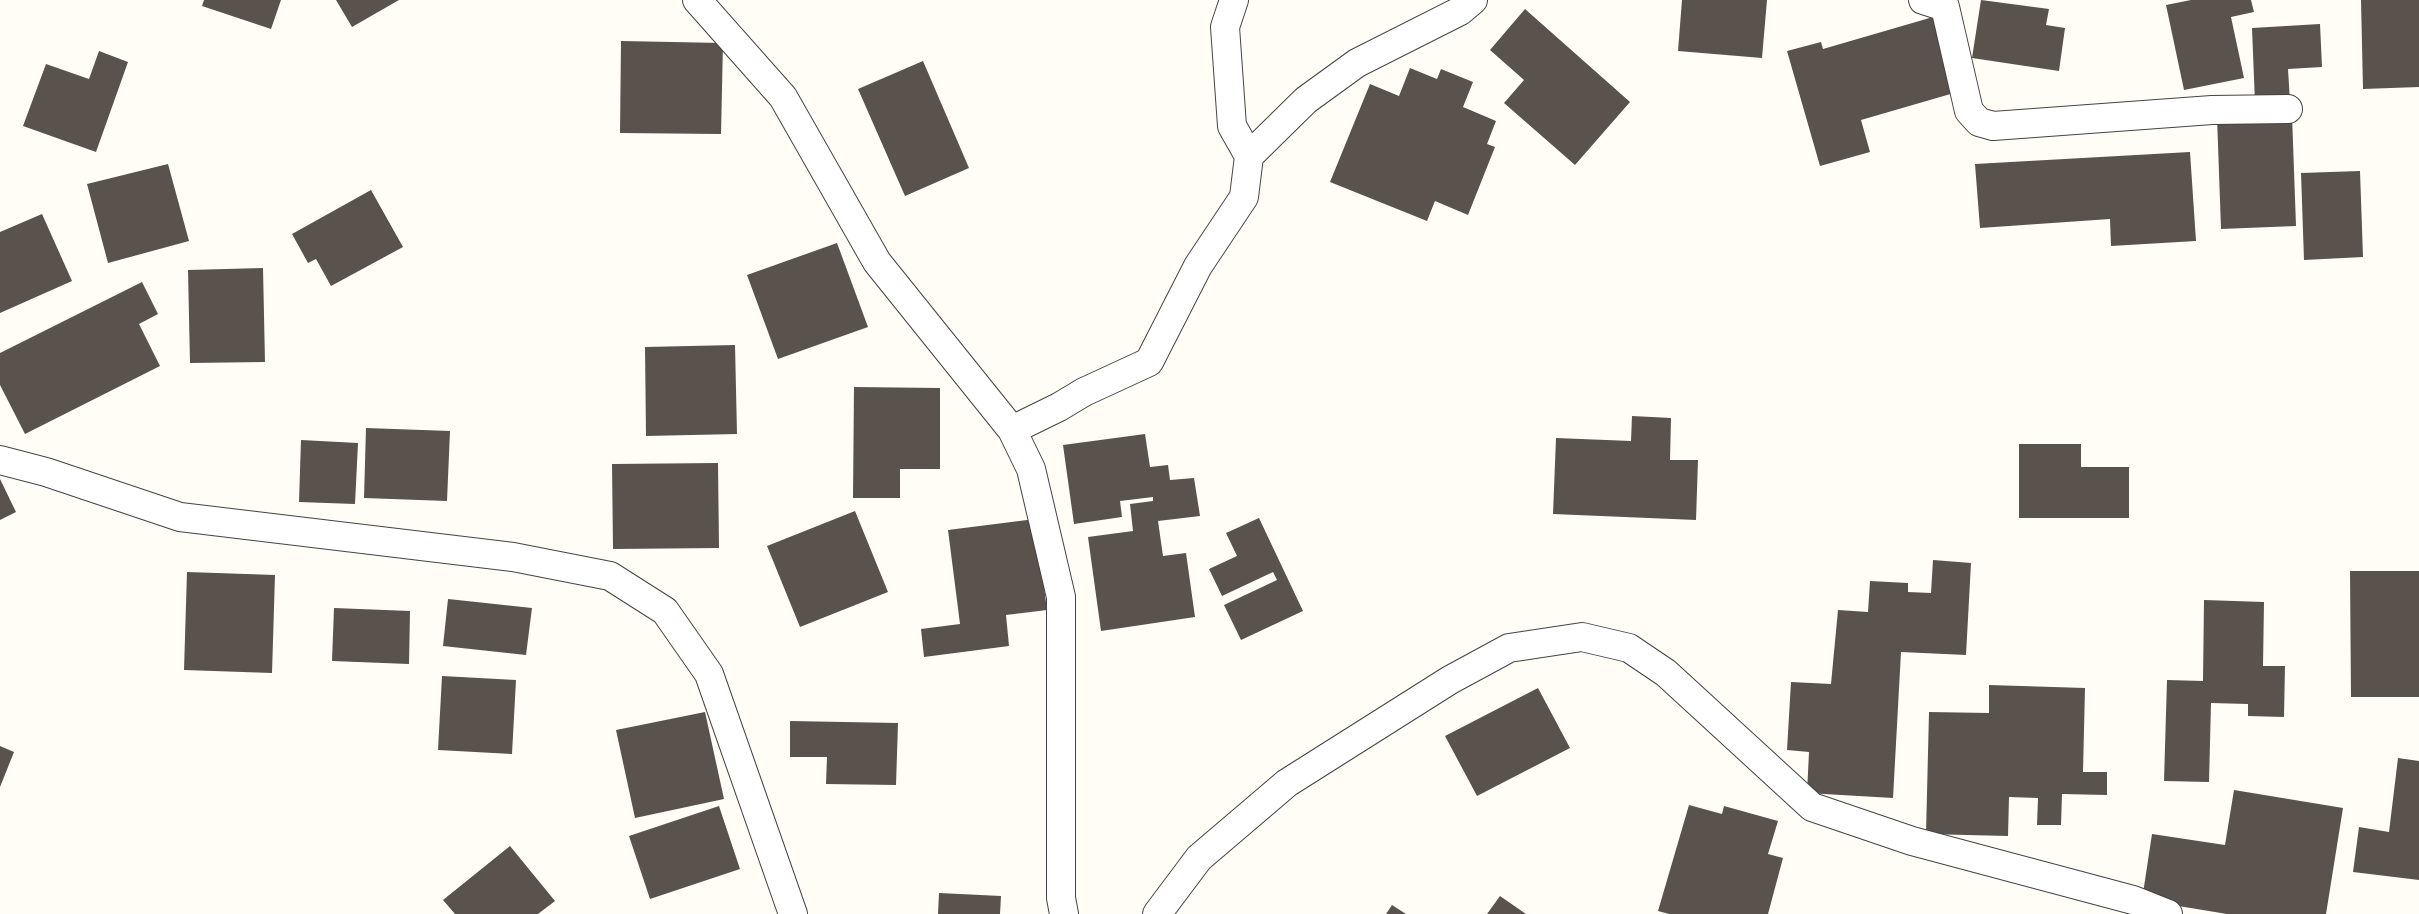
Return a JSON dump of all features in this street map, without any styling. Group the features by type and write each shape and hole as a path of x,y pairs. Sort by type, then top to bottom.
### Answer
{"street":[{"path":"698,0 783,98 877,262 1012,430 1031,469 1061,597 1061,898 1064,914"},
{"path":"1012,430 1059,407 1084,392 1149,362 1198,266 1244,197 1249,156 1232,126 1226,26 1234,0"},
{"path":"1249,156 1306,100 1357,63 1460,11 1474,0"},
{"path":"1923,0 1945,7 1969,111 1979,122 1993,126 2212,110 2288,108"},
{"path":"0,460 46,472 180,517 513,557 610,576 665,610 709,674 793,914"},
{"path":"1157,914 1199,858 1287,783 1450,680 1509,648 1582,637 1629,648 1666,672 1812,807 1912,840 2134,900 2168,914"}],"building":[{"path":"204,0 281,0 271,29 202,6"},
{"path":"336,0 399,0 352,27"},
{"path":"1682,0 1767,0 1762,58 1678,51"},
{"path":"1981,0 2049,9 2046,25 2065,28 2059,71 1972,58"},
{"path":"2191,0 2251,0 2254,12 2231,17 2244,78 2184,90 2166,5"},
{"path":"2361,0 2419,0 2419,87 2363,89"},
{"path":"1525,9 1630,102 1575,165 1504,103 1524,80 1490,50"},
{"path":"1933,17 1954,93 1861,120 1870,152 1820,166 1787,51 1821,42 1823,49"},
{"path":"2320,24 2322,67 2288,69 2290,102 2255,103 2252,28"},
{"path":"621,41 723,43 721,134 620,133"},
{"path":"99,51 128,62 96,152 23,126 46,64 89,79"},
{"path":"923,61 969,168 905,196 858,89"},
{"path":"1410,68 1437,79 1441,69 1473,82 1463,107 1496,121 1487,144 1495,147 1468,215 1435,201 1427,221 1330,182 1370,84 1399,96"},
{"path":"2292,115 2296,226 2221,229 2217,117"},
{"path":"2190,152 2196,241 2111,246 2110,219 1980,228 1975,164"},
{"path":"168,164 189,241 108,263 87,184"},
{"path":"2360,171 2363,257 2304,260 2301,173"},
{"path":"371,190 403,247 331,286 316,259 308,263 292,234"},
{"path":"42,214 72,281 0,313 0,232"},
{"path":"837,243 868,327 778,359 747,275"},
{"path":"263,268 265,362 190,363 188,270"},
{"path":"142,282 158,314 139,324 160,366 25,434 0,385 0,353"},
{"path":"735,345 737,434 646,436 645,347"},
{"path":"854,387 940,388 940,469 900,469 900,498 853,498"},
{"path":"1632,416 1671,418 1670,460 1698,460 1696,520 1553,514 1556,438 1631,441"},
{"path":"366,428 450,431 447,501 364,498"},
{"path":"1145,434 1150,467 1168,465 1170,480 1194,478 1200,516 1158,521 1163,556 1186,553 1195,617 1101,631 1088,537 1133,531 1130,504 1153,501 1153,497 1120,501 1122,517 1074,524 1063,445"},
{"path":"301,440 358,443 355,504 299,502"},
{"path":"2019,444 2081,444 2081,467 2129,467 2129,518 2019,518"},
{"path":"718,463 719,548 613,549 612,464"},
{"path":"0,479 16,512 0,520"},
{"path":"855,511 888,592 800,627 767,546"},
{"path":"1259,518 1303,611 1241,640 1224,605 1277,580 1273,572 1222,596 1209,569 1237,556 1226,533"},
{"path":"1035,519 1047,610 1006,615 1009,646 924,657 921,629 960,624 948,530"},
{"path":"1933,560 1971,563 1966,655 1901,652 1893,798 1807,793 1809,752 1787,750 1791,682 1831,684 1838,610 1868,612 1870,581 1908,583 1908,592 1931,593"},
{"path":"2350,571 2419,571 2419,697 2351,697"},
{"path":"187,572 275,575 272,673 184,670"},
{"path":"448,599 532,608 526,655 443,646"},
{"path":"2204,600 2264,602 2263,666 2285,666 2284,717 2248,716 2248,704 2211,703 2209,782 2164,781 2167,680 2203,681"},
{"path":"334,608 410,611 409,664 332,661"},
{"path":"442,676 516,680 512,754 438,750"},
{"path":"1989,685 2085,688 2083,772 2107,772 2107,795 2062,794 2061,825 2037,825 2038,798 2009,797 2008,836 1926,834 1929,712 1989,713"},
{"path":"1538,688 1570,748 1477,796 1445,736"},
{"path":"705,712 724,799 635,818 616,730"},
{"path":"790,721 898,723 896,785 826,784 827,757 790,757"},
{"path":"0,746 14,752 0,787"},
{"path":"2398,758 2419,761 2419,880 2353,872 2359,827 2389,832"},
{"path":"2234,790 2343,808 2326,914 2227,914 2142,900 2152,834 2225,845"},
{"path":"1689,805 1722,814 1724,806 1778,821 1768,854 1783,858 1768,914 1669,914 1658,911"},
{"path":"719,806 740,869 650,899 629,836"},
{"path":"510,846 555,901 538,914 455,914 443,900"},
{"path":"939,893 1001,896 1000,914 938,914"},
{"path":"1500,896 1526,914 1487,914"},
{"path":"1392,905 1406,914 1386,914"}]}
